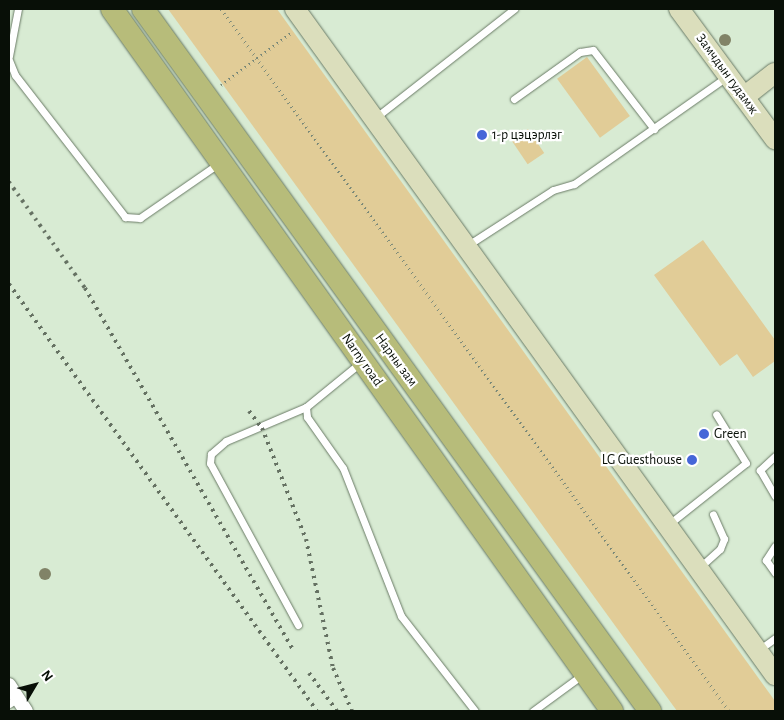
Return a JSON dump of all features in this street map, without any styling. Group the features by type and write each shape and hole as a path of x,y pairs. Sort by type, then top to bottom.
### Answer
{"main road":[{"name":"Narny road","path":"112,9 612,711"},
{"name":"Нарны зам","path":"143,9 650,711"}],"street":[{"name":"Замчдын гудамж","path":"679,9 775,139"},
{"path":"300,16 775,675"},
{"path":"744,97 775,74"},
{"path":"9,685 13,701 26,711"}],"lane":[{"path":"18,9 9,58 15,74 125,217 140,218 222,161"},
{"path":"373,119 514,9"},
{"path":"514,99 580,52 594,50 654,129"},
{"path":"465,247 553,190 574,184 728,75"},
{"path":"298,625 210,463 211,454 226,441 306,407 362,361"},
{"path":"306,407 307,417 343,468 401,616 475,711"},
{"path":"666,526 746,463 716,414"},
{"path":"775,456 760,470 775,496"},
{"path":"697,568 720,549 724,539 713,514"},
{"path":"775,546 766,560 775,573"},
{"path":"757,651 775,638"},
{"path":"533,711 585,674"}],"path":[{"path":"220,9 729,711"},
{"path":"217,88 257,58 300,16"}],"shaded area":[{"path":"168,9 277,9 775,701 775,711 677,711"},
{"path":"587,57 630,116 600,138 557,79"},
{"path":"528,129 544,153 528,164 511,140"},
{"path":"703,240 775,340 775,361 753,377 737,354 720,366 654,275"}],"railway":[{"path":"9,182 85,288 294,651"},
{"path":"9,284 317,711"},
{"path":"249,411 262,428 306,539 333,668 352,711"},
{"path":"309,673 337,711"}],"place":[{"name":"1-р цэцэрлэг","path":"482,135"},
{"name":"Green","path":"704,434"},
{"name":"LG Guesthouse","path":"692,460"}]}
